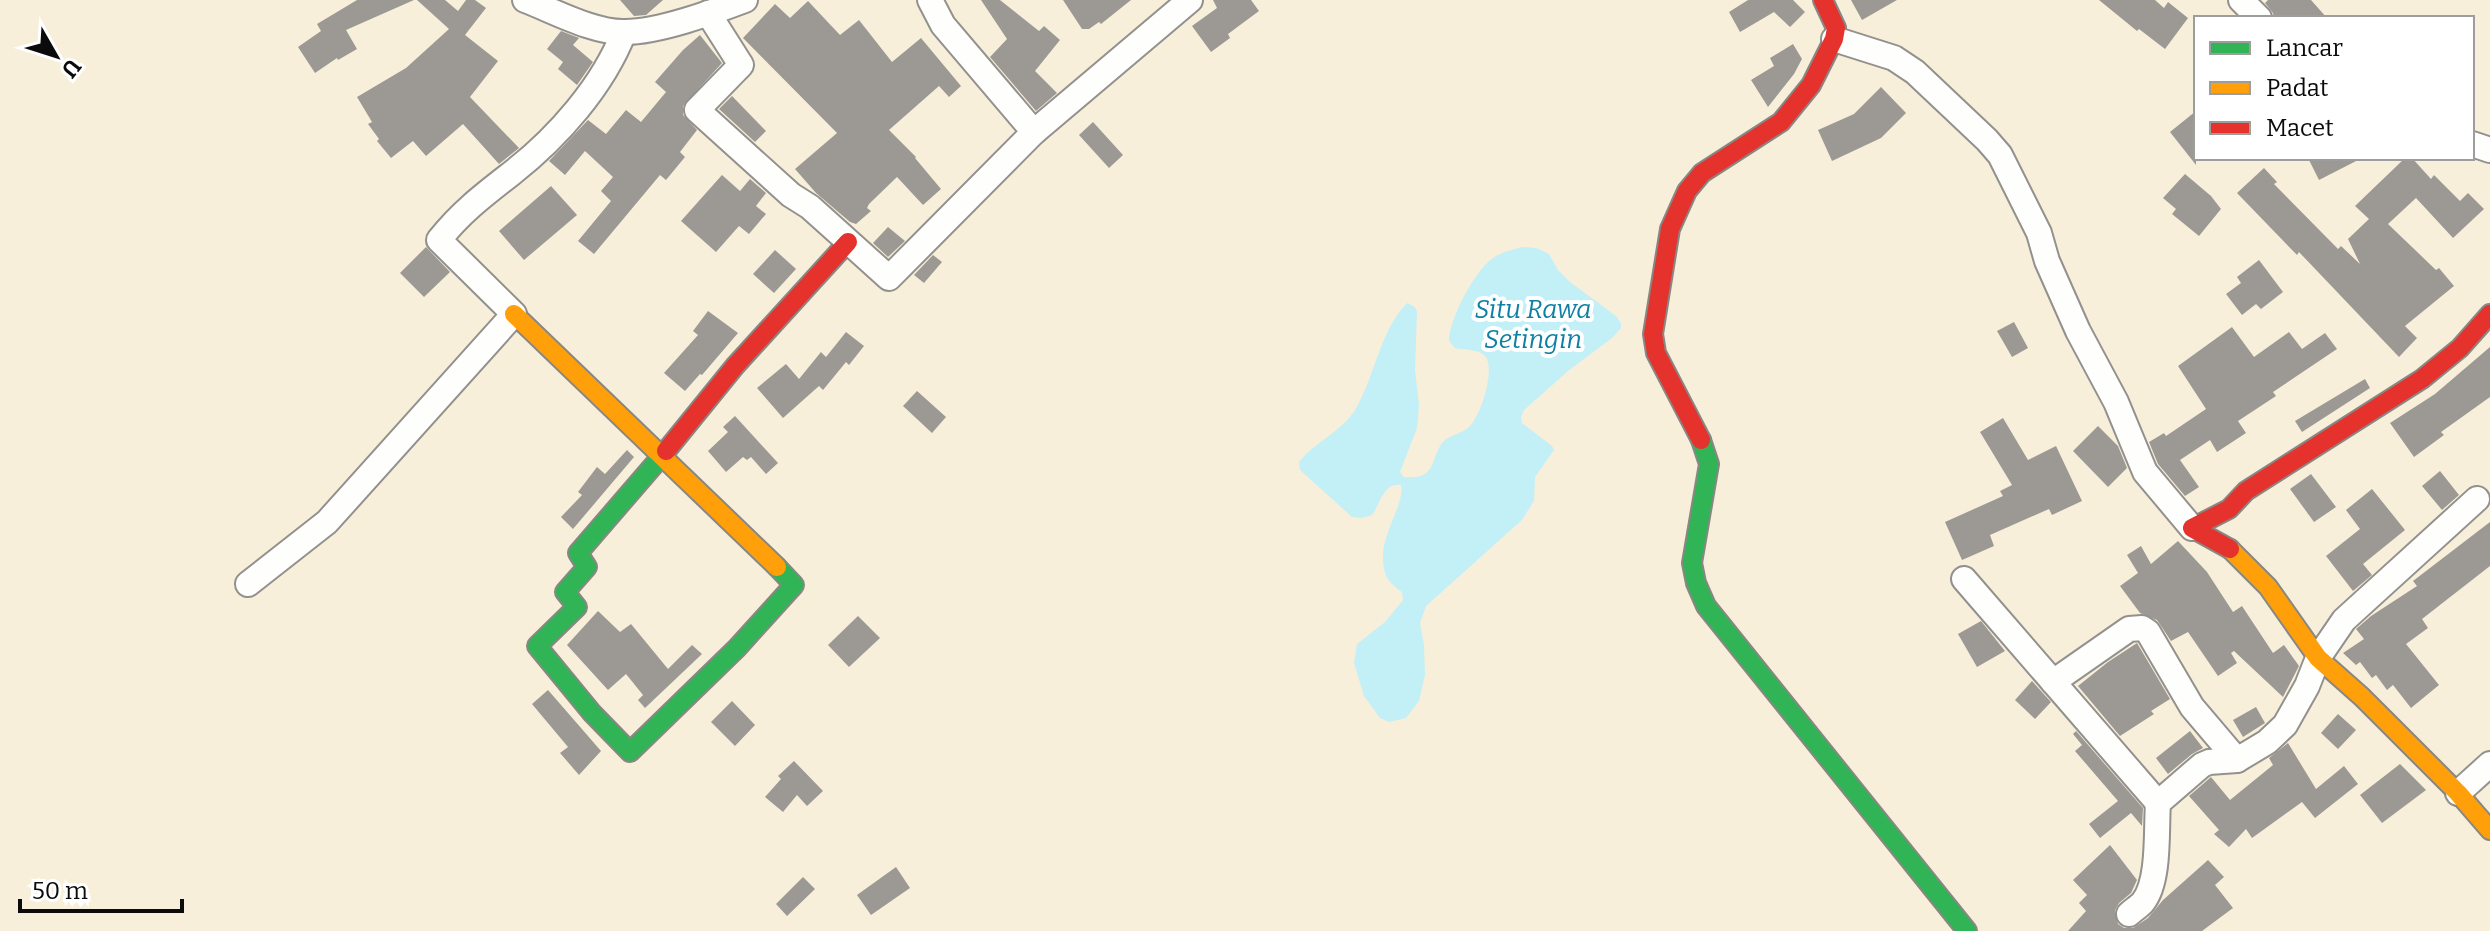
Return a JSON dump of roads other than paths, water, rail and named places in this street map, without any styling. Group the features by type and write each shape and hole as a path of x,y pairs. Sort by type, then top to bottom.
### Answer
{"street":[{"path":"525,0 575,20 624,32 708,13 745,0"},
{"path":"930,0 943,25 1034,132"},
{"path":"708,13 741,65 697,110 885,276 892,277 1034,132 1190,0"},
{"path":"1823,0 1836,28 1834,39 1811,85 1781,122 1702,173 1687,191 1670,229 1653,334 1656,353 1701,440 1709,464 1692,563 1706,606 1967,931"},
{"path":"2241,0 2257,16"},
{"path":"624,32 606,69 553,135 513,173 465,211 439,240 514,314 662,456 794,585 737,648 630,752 592,713 537,646 577,607 565,592 587,567 578,553 662,456 735,366 848,242"},
{"path":"1834,39 1894,58 1915,72 2000,155 2039,233 2047,261 2078,331 2116,402 2145,472 2192,528 2231,549 2259,577 2318,658 2362,697 2458,793 2490,830"},
{"path":"248,584 327,522 514,314"},
{"path":"2192,528 2229,509 2246,491 2422,379 2460,348 2490,314"},
{"path":"2158,803 2202,765 2246,756 2285,725 2307,686 2318,658 2344,620 2477,499"},
{"path":"1964,579 2158,803 2151,884 2144,901 2129,914"},
{"path":"2053,682 2129,629 2142,628 2148,632 2192,707 2237,760"},
{"path":"2458,793 2490,764"}],"water":[{"name":"Situ Rawa Setingin","path":"1523,247 1536,248 1549,254 1570,282 1616,316 1621,328 1524,410 1522,423 1554,450 1535,477 1534,501 1522,520 1426,606 1420,623 1425,675 1419,701 1406,718 1389,722 1380,718 1364,696 1354,663 1357,644 1385,622 1403,600 1402,592 1386,576 1383,554 1400,499 1401,485 1386,490 1372,515 1352,517 1300,470 1299,462 1343,425 1355,410 1390,327 1407,303 1417,312 1415,370 1419,405 1417,428 1400,472 1404,477 1415,477 1427,472 1442,443 1474,421 1488,381 1485,356 1455,348 1449,341 1458,308 1486,264 1500,254"}]}
